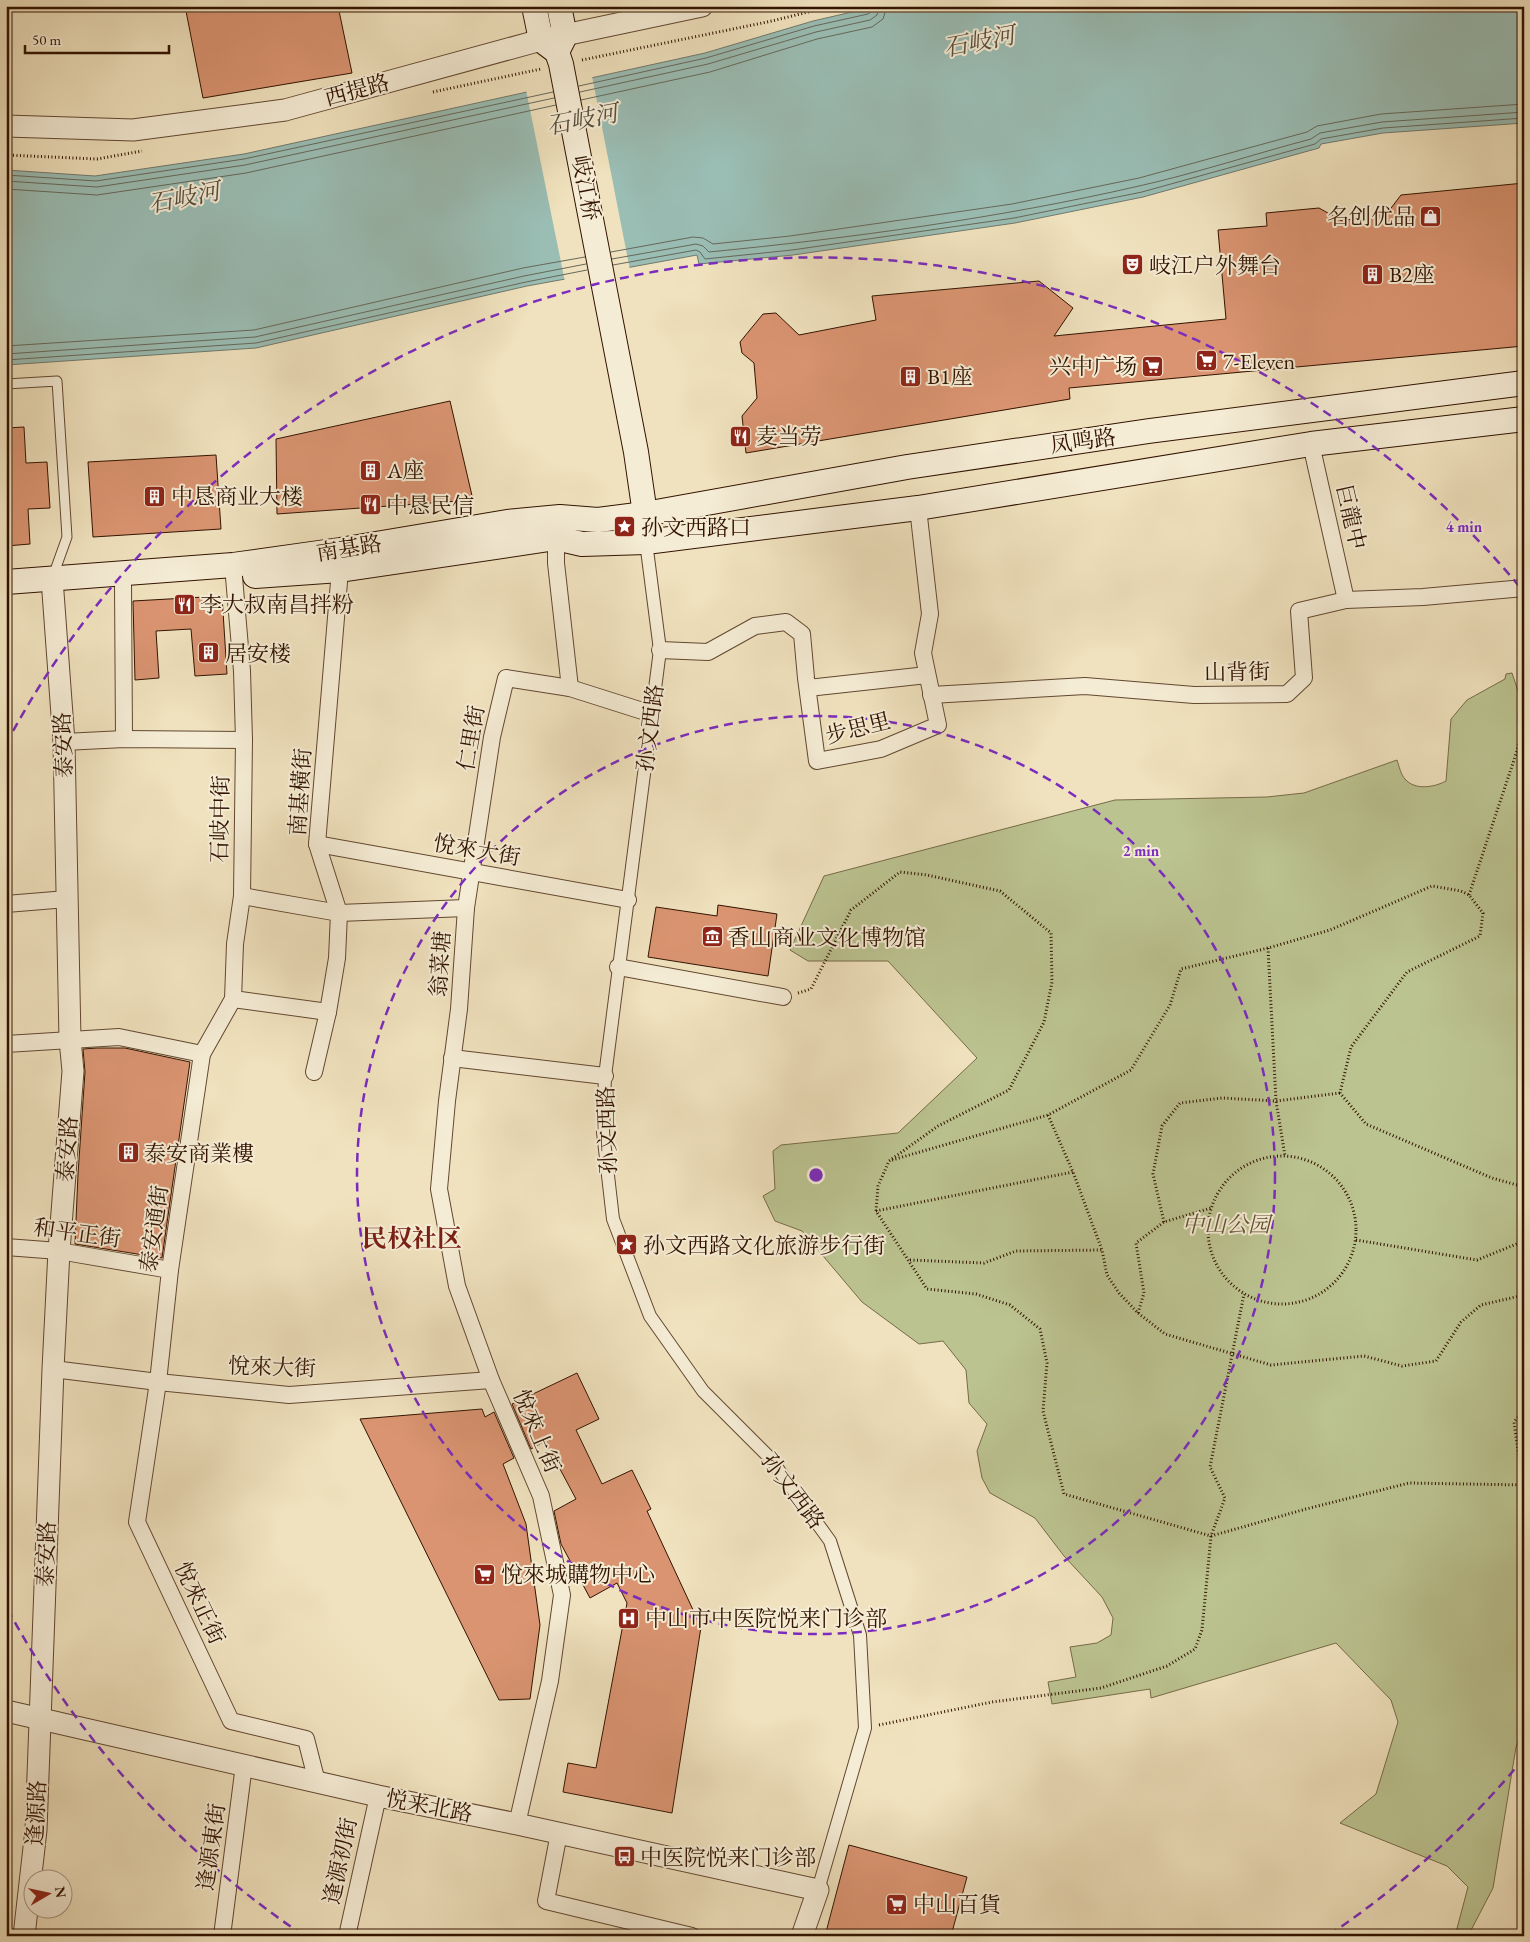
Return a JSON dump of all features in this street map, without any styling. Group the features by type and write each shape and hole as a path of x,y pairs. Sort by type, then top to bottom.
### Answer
{"main road":[{"path":"534,6 557,53"},
{"path":"557,53 559,6"},
{"name":"岐江桥","path":"557,53 607,295"},
{"name":"孙文西路","path":"607,295 636,452 645,514 646,542"},
{"name":"凤鸣路","path":"645,514 907,467 1149,431 1524,383"},
{"name":"凤鸣路","path":"556,538 582,544 646,542 918,508 1311,444 1524,419"},
{"name":"南基路","path":"53,584 340,550 507,522 560,517 598,520 645,514"},
{"name":"南基路","path":"53,584 123,584 340,570 556,538"},
{"path":"6,582 53,584"},
{"path":"6,593 53,584"}],"street":[{"name":"西提路","path":"6,126 133,130 284,110 557,53 702,6"},
{"name":"巨龍中","path":"1311,444 1346,600"},
{"name":"步思里","path":"660,650 708,652 754,626 786,622 802,634 818,761 881,750 938,725 923,653 930,614 918,508"},
{"path":"556,538 556,564 570,688"},
{"name":"孙文西路","path":"646,542 660,650 605,1076 603,1132 613,1219 650,1316 703,1391 770,1458 830,1541 860,1635 865,1728 818,1890"},
{"name":"南基橫街","path":"314,1072 328,1012 337,958 340,913 317,844 340,570"},
{"name":"石岐中街","path":"202,1054 232,999 235,944 242,896 244,740 242,671 234,577"},
{"name":"泰安路","path":"40,1720 59,1251 73,1071 70,1040 64,742 53,584"},
{"path":"123,584 124,739"},
{"name":"山背街","path":"932,696 1084,686 1194,695 1287,694 1304,678 1299,611 1346,600 1423,597 1524,588"},
{"path":"808,688 927,675"},
{"name":"仁里街","path":"472,872 492,737 506,678 570,688 652,714"},
{"path":"64,742 124,739 244,740"},
{"name":"悅來大街","path":"317,844 628,900"},
{"name":"翁菜塘","path":"452,1058 460,1002 466,908 472,872"},
{"path":"242,896 340,913 466,908"},
{"path":"6,904 67,899"},
{"path":"618,967 783,997"},
{"path":"232,999 328,1012"},
{"path":"6,1044 119,1037 202,1054"},
{"name":"泰安通街","path":"158,1382 170,1270 202,1054"},
{"path":"452,1058 605,1076"},
{"name":"悅來上街","path":"452,1058 439,1189 457,1286 491,1380 541,1496 562,1594 550,1681 517,1824"},
{"name":"和平正街","path":"6,1247 59,1251 170,1270"},
{"name":"悅來大街","path":"53,1369 289,1395 491,1380"},
{"name":"悅來正街","path":"158,1382 137,1522 232,1721 306,1739 317,1782"},
{"name":"悦来北路","path":"6,1711 378,1796 517,1824 818,1890"},
{"name":"逢源路","path":"24,1936 36,1830 40,1720"},
{"name":"逢源東街","path":"222,1936 244,1765"},
{"name":"逢源初街","path":"347,1936 378,1796"},
{"path":"559,1833 546,1901 692,1936"},
{"path":"802,1936 818,1890"}],"lane":[{"path":"6,384 57,381 67,537 53,584"}],"path":[{"path":"557,53 772,21 832,6"},
{"path":"1469,895 1517,751 1524,719"},
{"path":"783,997 811,989 851,910 900,872 927,875 1000,891 1051,933 1052,982 1044,1022 1009,1090 938,1126 889,1161 878,1186 876,1211 927,1289 976,1294 1010,1305 1040,1329 1047,1362 1043,1411 1064,1494 1211,1536 1306,1509 1409,1483 1524,1486 1514,1422 1524,1410"},
{"path":"889,1161 1048,1115 1131,1070 1170,1005 1182,969 1268,948 1330,930 1432,886 1461,891 1469,895 1483,913 1480,936 1407,972 1351,1047 1340,1093"},
{"path":"1268,948 1276,1101 1285,1156"},
{"path":"1164,1222 1153,1174 1162,1126 1180,1103 1222,1098 1276,1101 1340,1093"},
{"path":"1340,1093 1366,1124 1492,1178 1524,1186"},
{"path":"1048,1115 1073,1172 1102,1250 1107,1275 1119,1293 1138,1314 1165,1334 1272,1365 1364,1356 1402,1366 1436,1361 1461,1322 1480,1305 1524,1295"},
{"path":"1285,1156 1309,1161 1330,1174 1346,1192 1354,1215 1356,1240 1349,1263 1335,1283 1315,1297 1292,1304 1267,1303 1244,1294 1225,1278 1213,1257 1208,1233 1211,1208 1222,1186 1239,1169 1261,1159 1285,1156"},
{"path":"876,1211 1073,1172"},
{"path":"1138,1314 1144,1292 1136,1243 1164,1222 1211,1208"},
{"path":"1356,1240 1477,1260 1524,1242"},
{"path":"909,1260 984,1263 1016,1251 1102,1250"},
{"path":"865,1728 992,1702 1101,1688 1167,1666 1195,1649 1202,1630 1211,1536 1225,1498 1210,1467 1244,1294"}],"green space":[{"name":"中山公园","path":"1512,673 1519,694 1518,722 1524,723 1524,1730 1516,1747 1493,1888 1468,1936 1455,1936 1468,1887 1447,1866 1340,1823 1376,1794 1398,1722 1391,1700 1336,1643 1151,1698 1150,1689 1052,1704 1048,1682 1076,1677 1070,1647 1097,1643 1111,1635 1113,1618 1102,1597 1064,1556 1035,1518 990,1493 982,1478 977,1451 987,1424 969,1403 966,1370 943,1341 919,1344 862,1302 802,1231 775,1221 763,1196 775,1189 773,1151 781,1145 898,1133 977,1058 888,961 808,961 790,950 824,876 1115,800 1267,797 1304,793 1397,760 1402,775 1409,783 1425,787 1436,785 1446,781 1451,719 1467,700 1505,679 1506,674"}],"water":[{"name":"石岐河","path":"878,6 1524,6 1524,123 1383,133 1321,144 1319,148 1143,197 1015,223 793,255 699,264 697,255 527,286 256,348 6,365 6,170 95,176 244,154 705,53 813,21"}],"pier":[{"path":"592,76 630,270 565,282 526,90"}],"building":[{"path":"185,6 338,6 352,73 203,98"},
{"path":"1524,183 1524,346 1069,388 1070,399 746,453 742,416 757,398 754,363 742,353 740,342 763,314 776,313 799,335 876,320 872,296 1039,281 1073,308 1054,336 1226,319 1218,230 1267,226 1266,213 1319,208 1342,221 1388,212 1401,195"},
{"name":"A座","path":"450,401 473,500 277,514 276,439"},
{"path":"24,427 26,463 47,462 50,508 28,509 30,544 6,546 6,428"},
{"name":"中恳商业大楼","path":"216,455 221,529 93,537 88,462"},
{"name":"居安楼","path":"222,596 227,674 195,676 191,629 156,631 159,678 135,680 133,601"},
{"name":"香山商业文化博物馆","path":"718,905 777,914 768,976 648,957 656,907 717,916"},
{"name":"泰安商業樓","path":"125,1048 190,1062 162,1258 75,1244 85,1072 83,1049"},
{"path":"577,1373 599,1419 576,1430 602,1484 632,1470 651,1509 647,1511 701,1627 672,1813 563,1792 568,1763 596,1768 627,1603 617,1583 590,1598 561,1544 554,1511 576,1499 545,1441 531,1449 512,1404"},
{"name":"悅來城購物中心","path":"482,1409 485,1417 494,1412 514,1458 503,1464 526,1524 540,1625 530,1699 499,1700 360,1419"},
{"name":"中山百貨","path":"849,1845 967,1877 951,1936 825,1936"}],"place":[{"name":"名创优品","path":"1431,216"},
{"name":"岐江户外舞台","path":"1133,265"},
{"name":"B2座","path":"1373,274"},
{"name":"7-Eleven","path":"1207,361"},
{"name":"兴中广场","path":"1153,366"},
{"name":"B1座","path":"911,376"},
{"name":"麦当劳","path":"740,436"},
{"name":"A座","path":"371,470"},
{"name":"中恳商业大楼","path":"155,496"},
{"name":"中恳民信","path":"370,505"},
{"name":"孙文西路口","path":"625,527"},
{"name":"李大叔南昌拌粉","path":"184,604"},
{"name":"居安楼","path":"209,653"},
{"name":"香山商业文化博物馆","path":"712,937"},
{"name":"泰安商業樓","path":"128,1153"},
{"name":"孙文西路文化旅游步行街","path":"627,1245"},
{"name":"悅來城購物中心","path":"485,1574"},
{"name":"中山市中医院悦来门诊部","path":"629,1618"},
{"name":"中医院悦来门诊部","path":"624,1857"},
{"name":"中山百貨","path":"897,1904"}],"district":[{"name":"民权社区","path":"412,1238"}]}
